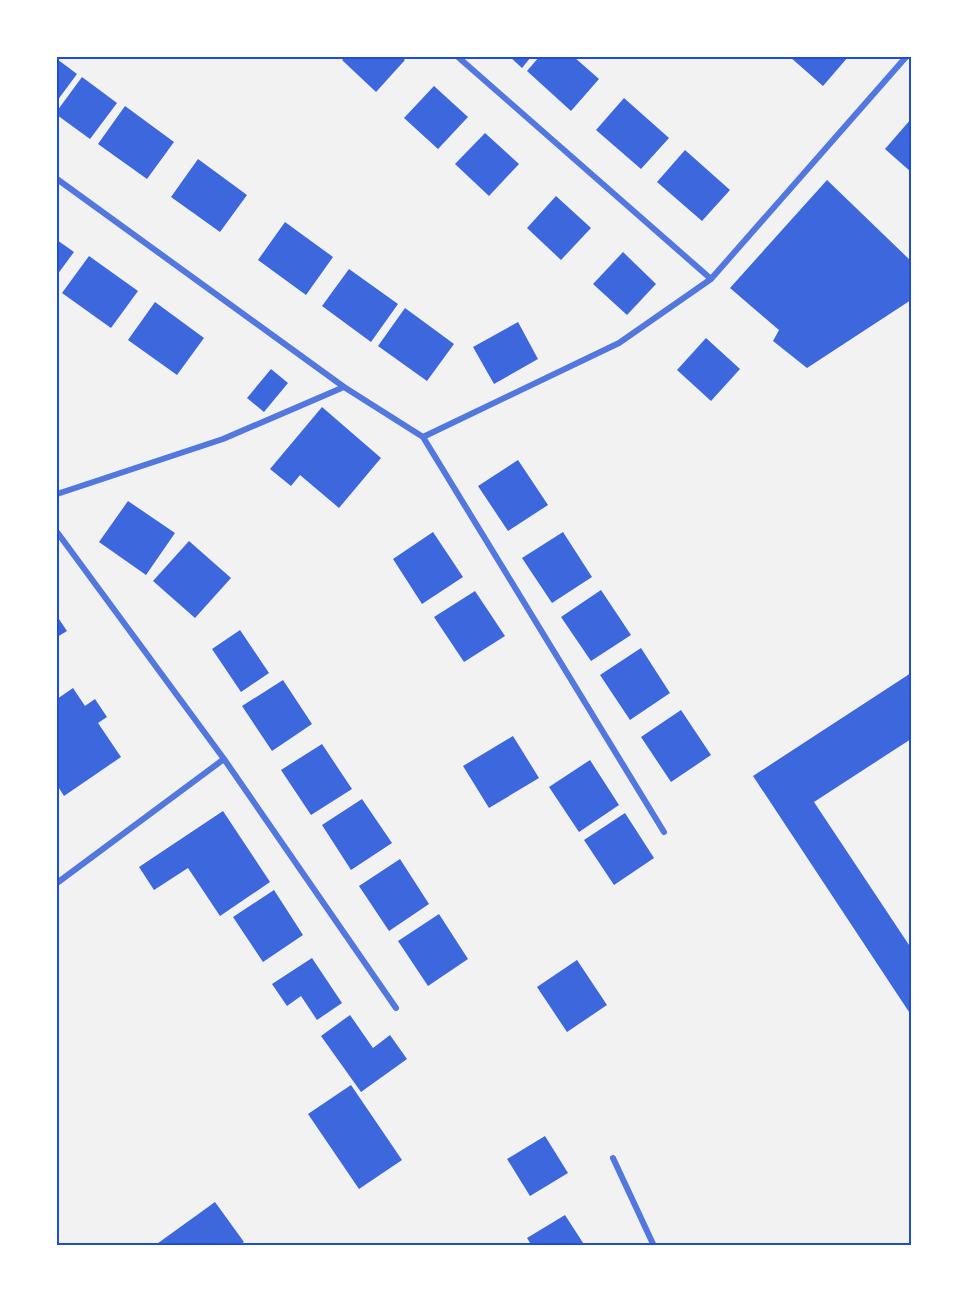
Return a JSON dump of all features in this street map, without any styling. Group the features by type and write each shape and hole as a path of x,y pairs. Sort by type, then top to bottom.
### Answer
{"street":[{"path":"458,57 711,279"},
{"path":"423,437 620,343 711,279 906,57"},
{"path":"57,179 344,387 423,437 664,832"},
{"path":"57,494 224,439 344,387"},
{"path":"57,532 224,759 396,1008"},
{"path":"57,883 224,759"},
{"path":"613,1158 654,1246"}],"building":[{"path":"345,57 402,57 405,60 376,92 342,60"},
{"path":"510,57 531,57 522,68"},
{"path":"539,57 574,57 599,79 571,111 527,71"},
{"path":"790,57 848,57 823,86"},
{"path":"57,59 77,74 57,101"},
{"path":"82,77 117,103 90,139 57,115 57,111"},
{"path":"434,86 468,117 438,149 404,118"},
{"path":"624,98 669,138 641,169 596,130"},
{"path":"125,106 174,142 147,179 98,144"},
{"path":"911,119 911,172 885,149"},
{"path":"485,133 519,164 489,196 455,164"},
{"path":"685,150 730,190 702,221 657,182"},
{"path":"198,159 247,195 220,232 171,197"},
{"path":"827,180 911,261 911,300 807,368 773,341 779,330 730,288"},
{"path":"556,196 591,228 561,260 527,228"},
{"path":"285,222 333,257 306,295 258,260"},
{"path":"57,240 74,252 57,275"},
{"path":"623,252 656,284 627,315 593,284"},
{"path":"89,256 138,291 111,328 62,293"},
{"path":"349,269 398,304 371,342 322,306"},
{"path":"155,302 204,338 177,375 128,340"},
{"path":"405,308 454,344 427,381 378,346"},
{"path":"518,322 538,359 494,384 473,347"},
{"path":"706,338 740,369 711,401 677,370"},
{"path":"271,369 288,383 264,412 247,398"},
{"path":"322,407 381,458 339,508 300,475 291,486 270,469"},
{"path":"518,460 548,505 508,531 478,486"},
{"path":"128,501 175,533 146,575 99,542"},
{"path":"433,532 463,577 422,604 393,559"},
{"path":"563,532 592,577 552,603 522,558"},
{"path":"189,541 231,578 195,618 153,581"},
{"path":"601,590 631,635 591,661 561,617"},
{"path":"475,591 505,636 464,662 434,617"},
{"path":"57,616 67,631 57,637"},
{"path":"240,630 269,673 241,692 212,649"},
{"path":"641,648 670,693 630,720 600,675"},
{"path":"911,673 911,739 814,802 911,948 911,1015 753,776"},
{"path":"283,680 312,724 272,751 242,706"},
{"path":"73,688 85,706 95,699 107,717 98,723 121,757 64,796 57,785 57,699"},
{"path":"681,710 711,755 671,782 641,737"},
{"path":"513,736 539,778 489,808 463,766"},
{"path":"322,744 352,789 311,815 281,770"},
{"path":"590,760 619,805 579,832 549,787"},
{"path":"362,799 392,843 351,870 322,825"},
{"path":"223,811 270,882 220,916 188,868 154,890 139,867"},
{"path":"625,813 654,858 614,885 584,840"},
{"path":"400,859 429,904 389,931 359,886"},
{"path":"274,890 303,935 263,962 233,917"},
{"path":"439,914 468,959 428,986 398,941"},
{"path":"312,958 342,1003 317,1020 301,996 287,1006 272,984"},
{"path":"577,960 607,1005 567,1032 537,987"},
{"path":"350,1015 373,1048 390,1035 407,1059 361,1092 321,1036"},
{"path":"351,1085 402,1160 359,1189 308,1114"},
{"path":"545,1136 568,1173 530,1196 507,1159"},
{"path":"215,1202 244,1242 237,1246 154,1246"},
{"path":"565,1215 585,1246 532,1246 527,1238"}]}
